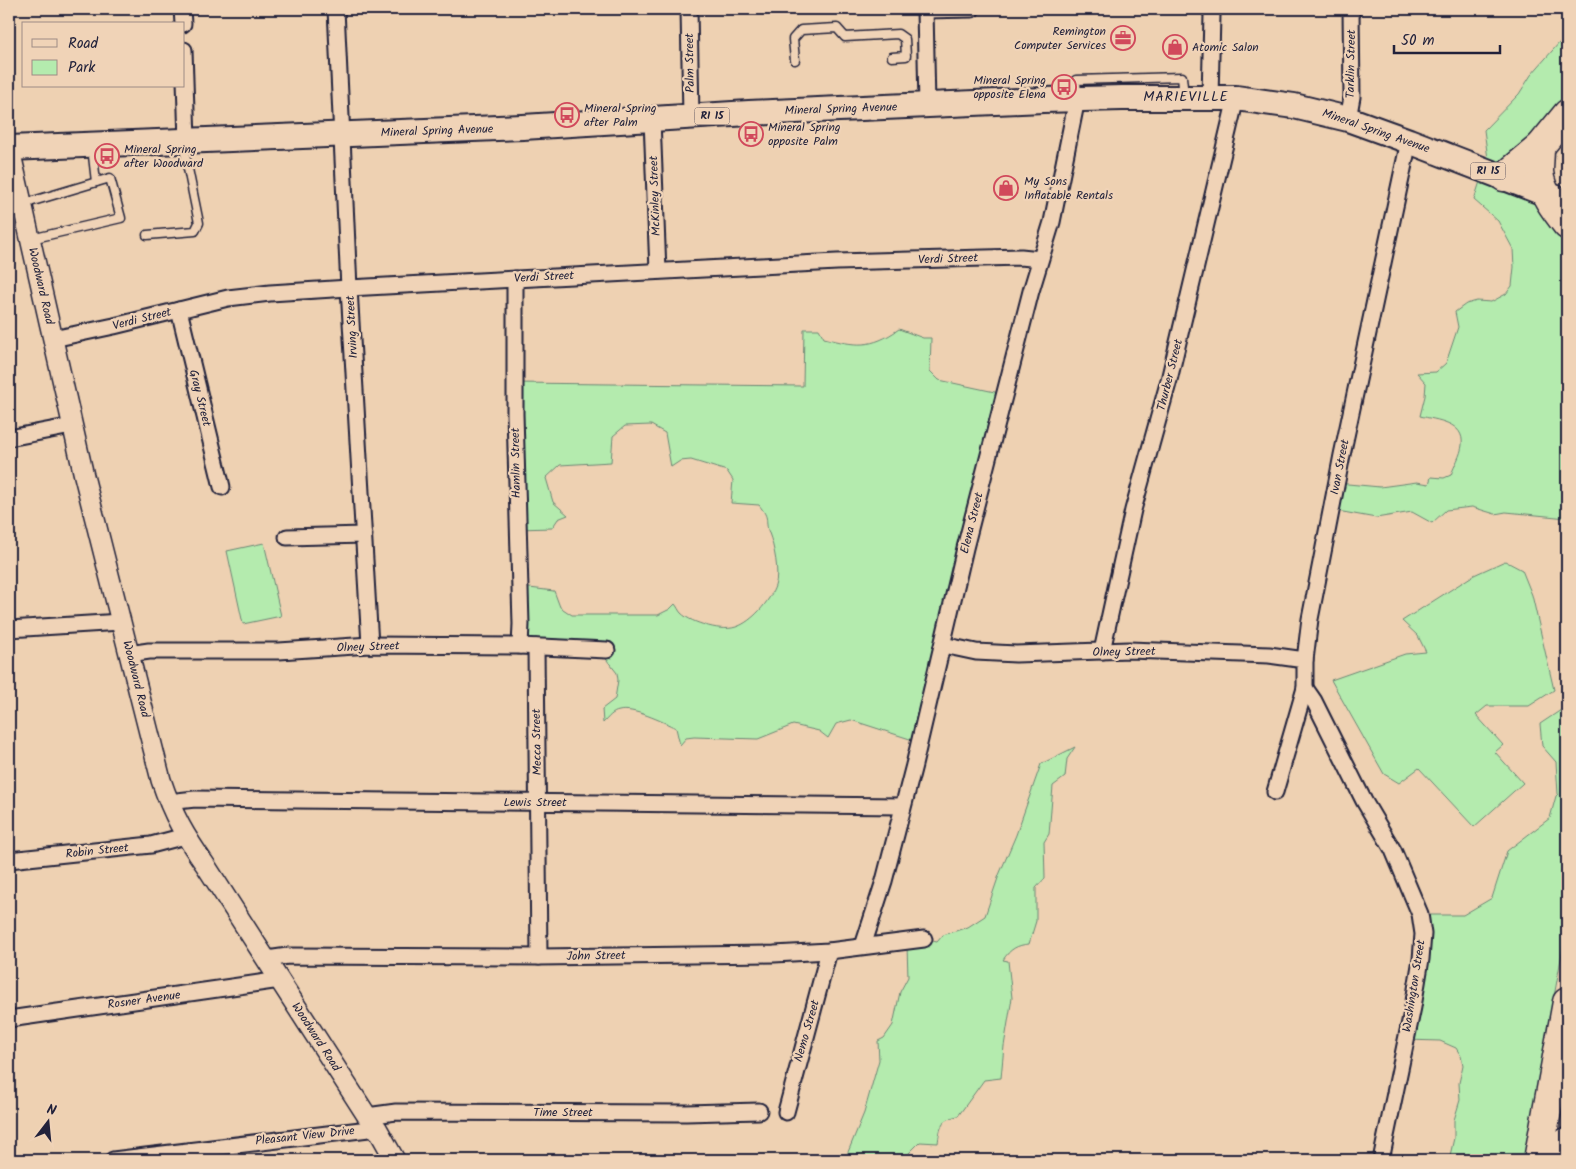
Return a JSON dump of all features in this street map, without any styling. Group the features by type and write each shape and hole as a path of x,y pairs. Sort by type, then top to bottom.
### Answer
{"highway":[{"path":"1504,177 1540,147 1567,114"},
{"path":"1540,147 1540,175 1557,197 1553,206 1567,225"},
{"path":"1538,1160 1567,1002"},
{"path":"1564,1160 1567,1142"}],"main road":[{"name":"Mineral Spring Avenue","path":"10,148 1077,99 1210,97 1236,98 1294,106 1348,119 1557,197"}],"street":[{"path":"182,9 183,22"},
{"name":"Irving Street","path":"336,9 370,645"},
{"name":"Palm Street","path":"689,9 691,117"},
{"path":"927,106 925,9 972,9"},
{"path":"1210,9 1212,15 1210,97"},
{"name":"Tarklin Street","path":"1348,119 1352,97 1351,9"},
{"path":"185,80 187,141"},
{"name":"Thurber Street","path":"1102,651 1134,510 1169,380 1236,98"},
{"name":"Elena Street","path":"862,946 884,881 914,765 965,548 1040,260 1052,222 1077,99"},
{"name":"McKinley Street","path":"652,120 658,272"},
{"name":"Ivan Street","path":"1275,792 1306,688 1305,660 1310,619 1342,455 1409,141"},
{"name":"Woodward Road","path":"10,148 72,426 168,802 185,836 267,959 395,1160"},
{"name":"Verdi Street","path":"53,339 228,298 270,293 838,262 1021,257 1040,260"},
{"name":"Hamlin Street","path":"514,279 514,414 521,624 520,646"},
{"name":"Gray Street","path":"179,310 222,487"},
{"path":"9,438 72,426"},
{"path":"287,537 364,534"},
{"path":"9,629 121,622"},
{"name":"Olney Street","path":"129,654 149,651 279,651 370,645 520,646 608,650"},
{"name":"Olney Street","path":"943,645 976,652 996,653 1129,650 1269,656 1305,660"},
{"name":"Mecca Street","path":"536,647 539,957"},
{"name":"Washington Street","path":"1306,688 1364,801 1393,850 1420,914 1423,934 1421,959 1382,1160"},
{"name":"Lewis Street","path":"168,802 194,799 902,806"},
{"name":"Robin Street","path":"9,860 151,845 185,836"},
{"name":"John Street","path":"267,959 288,956 539,957 774,954 829,951 924,939"},
{"name":"Nemo Street","path":"786,1112 829,951"},
{"name":"Rosner Avenue","path":"9,1019 280,980"},
{"name":"Time Street","path":"372,1122 396,1112 686,1113 759,1111"},
{"name":"Pleasant View Drive","path":"113,1160 239,1144 372,1122"}],"lane":[{"path":"795,60 793,39 801,30 837,28 845,37 898,34 906,39 906,56 892,58"},
{"path":"147,235 195,231 198,228 199,222 185,154 187,141"},
{"path":"92,144 96,182"},
{"path":"23,204 110,178 121,218 30,239"}],"green space":[{"path":"1567,34 1567,119 1536,162 1567,215 1567,518 1506,512 1495,514 1472,507 1446,510 1432,523 1412,512 1376,518 1332,510 1337,483 1380,487 1417,482 1429,484 1431,477 1444,478 1451,475 1460,453 1462,437 1459,431 1448,423 1420,416 1426,383 1417,373 1436,372 1446,363 1458,327 1455,312 1466,304 1477,301 1491,302 1506,294 1512,286 1513,249 1498,221 1474,200 1483,172 1489,166 1484,130 1519,94 1531,75"},
{"path":"804,329 819,329 824,338 854,344 871,343 880,340 899,329 923,338 931,338 930,371 939,380 1004,394 916,741 851,720 836,724 828,738 819,731 793,725 758,739 694,737 686,738 680,745 676,728 640,713 625,710 617,712 603,723 602,709 615,699 618,680 617,673 603,655 519,649 521,587 554,591 560,607 572,615 658,615 675,604 683,615 699,623 721,628 736,627 748,621 760,610 775,586 777,574 776,560 766,517 759,505 731,503 733,480 727,471 691,460 680,461 671,467 665,433 651,425 625,426 613,436 611,462 560,465 546,478 553,502 568,515 558,519 552,528 518,529 514,383 803,386"},
{"path":"264,543 281,616 243,624 227,551"},
{"path":"1505,561 1522,570 1532,595 1554,690 1529,706 1487,706 1476,715 1503,745 1495,752 1523,783 1474,827 1419,768 1399,783 1384,774 1331,680 1405,654 1426,652 1418,636 1402,621 1474,575"},
{"path":"1567,706 1567,926 1524,1160 1449,1160 1454,1138 1454,1120 1460,1100 1459,1083 1463,1065 1461,1056 1456,1048 1440,1041 1406,1040 1417,915 1463,915 1492,898 1507,851 1550,818 1558,794 1556,762 1542,746 1540,724"},
{"path":"1075,747 1067,759 1065,777 1053,786 1049,834 1044,842 1045,878 1036,888 1036,921 1029,944 1014,948 1003,960 1008,961 1012,998 1001,1078 984,1080 958,1116 948,1119 942,1125 938,1143 920,1142 909,1153 907,1160 847,1160 846,1157 864,1113 879,1060 878,1041 884,1038 893,1025 900,992 908,977 907,946 924,939 937,942 943,935 968,927 985,916 1041,764"}],"place":[{"name":"Remington Computer Services","path":"1123,38"},
{"name":"Atomic Salon","path":"1175,47"},
{"name":"Mineral Spring opposite Elena","path":"1064,87"},
{"name":"Mineral Spring after Palm","path":"567,115"},
{"name":"Mineral Spring opposite Palm","path":"751,134"},
{"name":"Mineral Spring after Woodward","path":"107,156"},
{"name":"My Sons Inflatable Rentals","path":"1006,188"}],"district":[{"name":"MARIEVILLE","path":"1186,97"}]}
